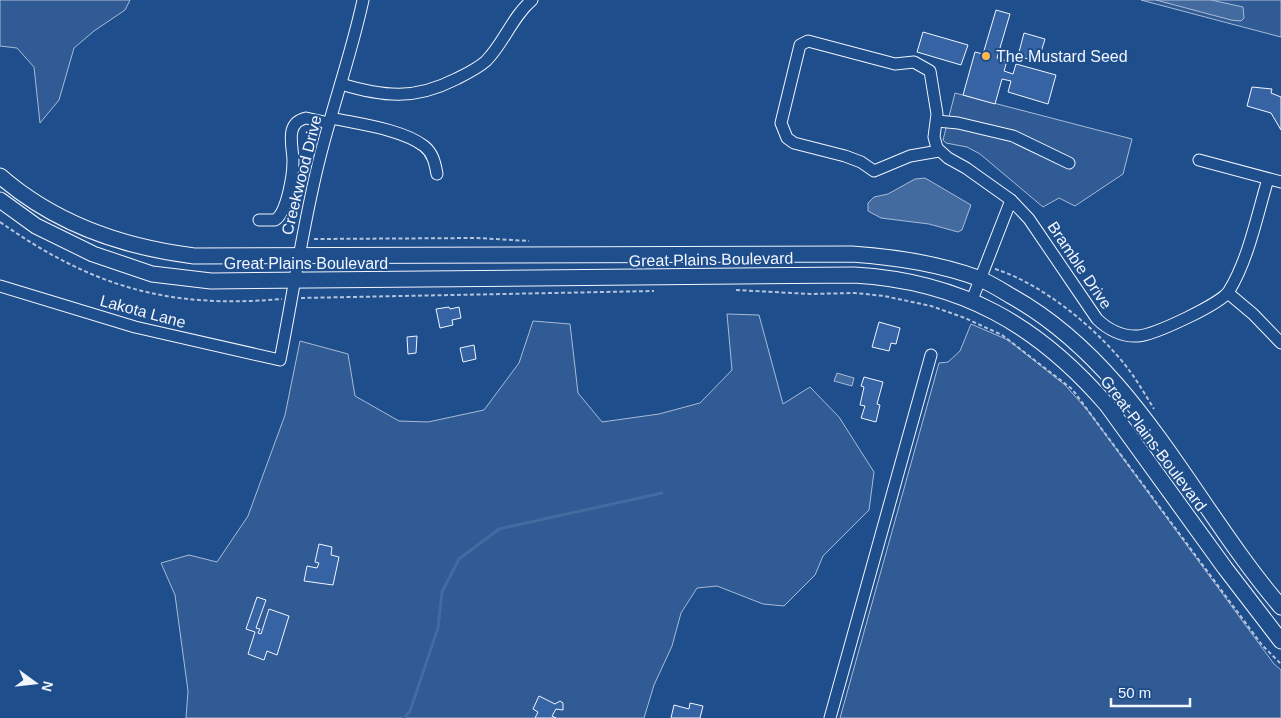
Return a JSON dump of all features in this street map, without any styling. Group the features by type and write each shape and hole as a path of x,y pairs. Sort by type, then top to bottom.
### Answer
{"main road":[{"name":"Great Plains Boulevard","path":"0,176 29,199 87,230 139,247 202,256 852,254 916,261 981,272 1033,308 1083,347 1102,367 1132,402 1281,607"},
{"name":"Great Plains Boulevard","path":"0,200 36,226 98,256 142,271 210,281 854,276 914,283 947,291 972,300 1002,315 1034,335 1086,380 1107,405 1225,568 1281,641"}],"street":[{"name":"Creekwood Drive","path":"280,360 293,298 302,238 330,120 354,43 363,0"},
{"path":"341,84 366,91 409,95 439,87 472,70 486,60 520,9 532,0"},
{"path":"808,41 895,64 914,62 921,64 930,71 937,114 934,137 939,151 910,156 874,171 861,162 794,143 787,138 781,123 800,45 808,41"},
{"path":"259,220 273,221 282,213 292,174 290,136 294,126 306,118 330,120 405,136 425,146 435,160 437,174"},
{"path":"936,121 958,123 1013,136 1070,163"},
{"name":"Bramble Drive","path":"939,151 1011,200 1029,219 1096,318 1114,331 1128,335 1144,335 1203,310 1228,293 1240,269 1268,178"},
{"path":"1199,160 1281,182"},
{"path":"972,300 981,272 1011,200"},
{"name":"Lakota Lane","path":"0,286 135,327 280,360"},
{"path":"1228,293 1253,314 1281,343"},
{"path":"830,718 931,355"}],"path":[{"path":"302,238 477,238 530,241"},
{"path":"981,272 1016,278 1069,311 1124,364 1159,416"},
{"path":"728,289 810,294 856,293 884,296 931,306 965,318 1002,335 1072,388 1262,645 1281,664"},
{"path":"293,298 661,290"}],"shaded area":[{"path":"0,0 130,0 125,10 94,31 74,48 59,100 40,123 34,67 17,48 0,46"},
{"path":"1141,0 1281,0 1281,37 1224,22"},
{"path":"1156,0 1211,0 1243,7 1244,18 1241,21 1231,20"},
{"path":"955,93 1132,139 1123,174 1075,206 1059,198 1043,207 980,154 967,147 946,143 943,140"},
{"path":"925,178 971,205 962,230 958,232 929,224 881,218 868,211 868,203 874,197 888,194 915,179"},
{"path":"727,314 759,315 783,404 810,387 839,417 874,472 869,510 823,556 815,575 784,606 763,604 717,586 697,588 681,613 672,646 654,685 644,718 186,718 188,691 175,595 161,563 189,555 217,562 248,516 285,415 300,341 348,354 355,396 399,421 428,422 484,410 519,363 533,321 570,324 578,393 602,422 659,414 700,403 732,370"},
{"path":"971,324 1008,340 1065,385 1089,412 1274,664 1281,670 1281,718 840,718 939,363 948,362 960,351"},
{"path":"837,373 854,378 852,386 834,381"}],"building":[{"name":"The Mustard Seed","path":"996,10 1010,14 997,58 1007,61 1004,71 1013,74 1016,64 1056,75 1048,104 1008,92 1011,81 1002,79 995,104 963,95 975,52 983,54"},
{"path":"923,32 968,45 961,65 917,52"},
{"path":"1024,33 1045,39 1038,62 1018,56"},
{"path":"1252,87 1272,89 1271,93 1281,97 1281,130 1271,113 1247,106"},
{"path":"449,307 450,309 459,307 461,318 452,320 453,325 440,328 436,309"},
{"path":"879,322 900,328 896,344 891,343 889,351 872,347"},
{"path":"417,336 416,353 408,354 407,337"},
{"path":"474,345 476,359 463,362 460,348"},
{"path":"864,377 883,382 877,404 880,405 876,422 861,418 865,406 860,405 864,387 861,386"},
{"path":"319,544 332,547 331,555 339,557 333,585 304,581 307,566 317,568 319,563 315,562"},
{"path":"257,597 266,600 256,628 260,629 258,633 261,634 269,609 289,616 277,655 267,651 264,660 248,654 255,632 246,629"},
{"path":"539,696 555,704 560,701 563,703 563,710 556,709 552,716 556,718 535,718 538,712 533,709"},
{"path":"690,703 703,706 700,718 671,718 674,705 689,709"}],"waterway":[{"path":"404,718 410,711 438,628 442,592 459,559 499,529 662,493"}],"place":[{"name":"The Mustard Seed","path":"986,56"}]}
